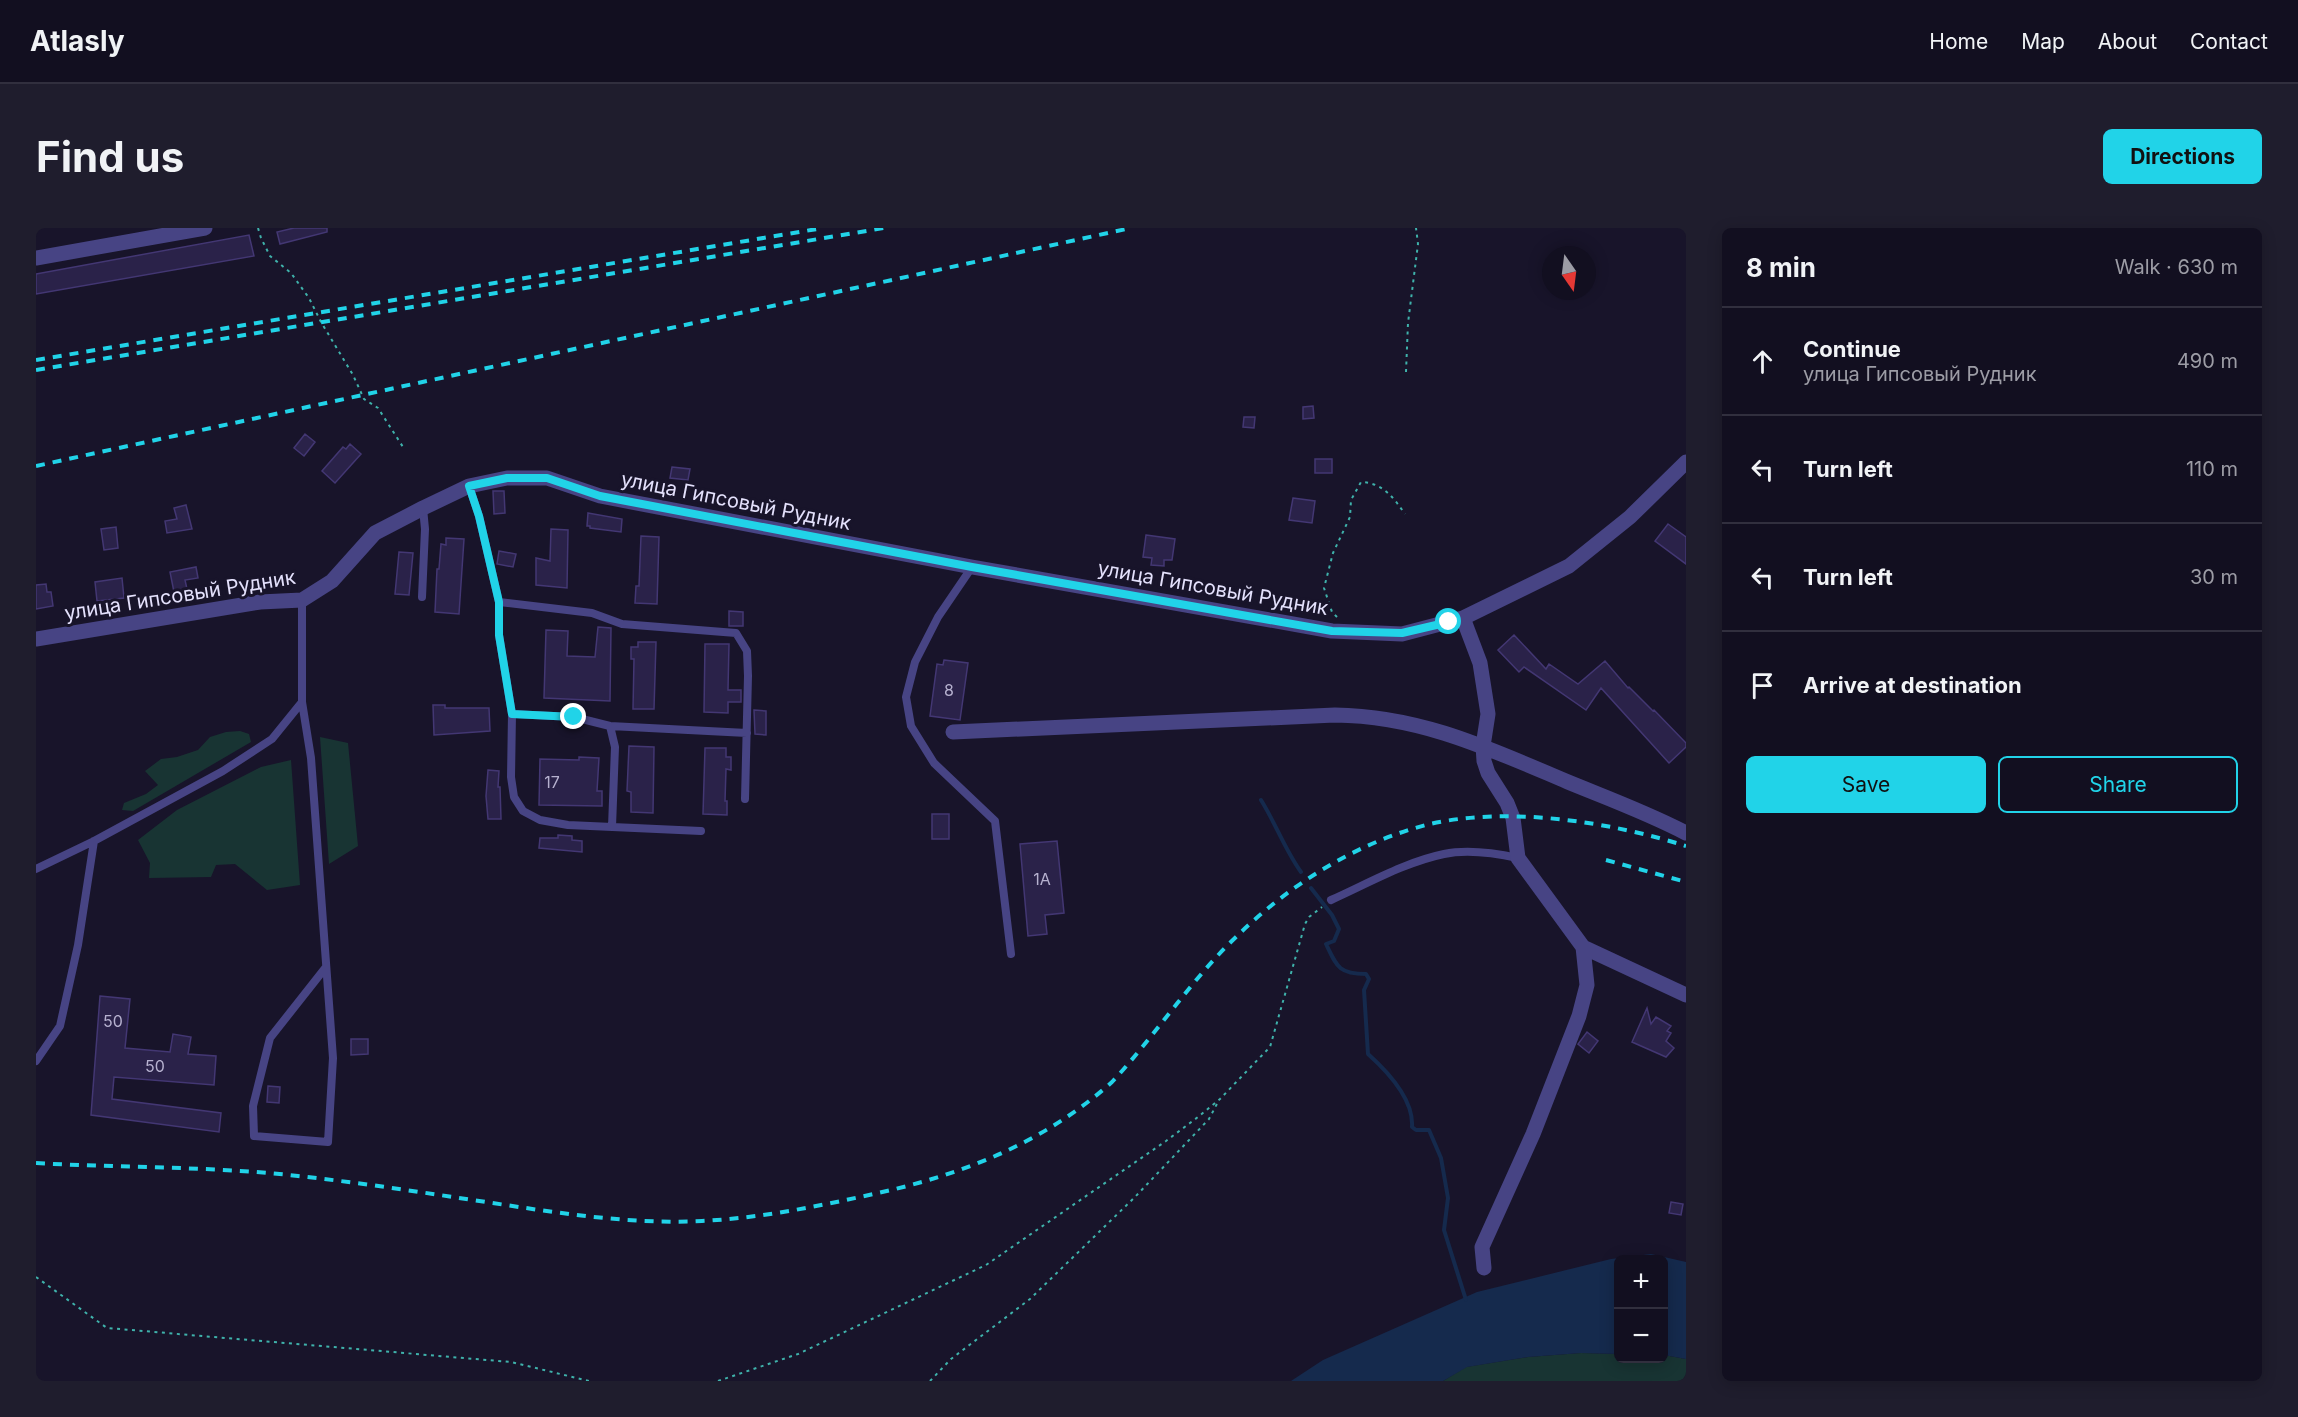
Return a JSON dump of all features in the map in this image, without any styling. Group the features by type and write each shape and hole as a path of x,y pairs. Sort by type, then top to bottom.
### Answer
{"street":[{"path":"36,258 205,228"},
{"name":"улица Гипсовый Рудник","path":"36,639 260,602 302,600 332,581 375,533 469,486 507,478 547,478 600,496 972,567 1332,631 1402,633 1463,618 1569,566 1630,517 1686,462"},
{"path":"1463,618 1480,663 1487,704 1484,761 1488,773 1507,803 1513,818 1518,858 1583,947 1686,995"},
{"path":"953,732 1359,715 1430,728 1483,746 1686,833"},
{"path":"1484,1268 1482,1247 1533,1134 1579,1016 1587,985 1583,947"}],"lane":[{"path":"469,486 479,516 499,602 499,635 512,714 511,777 514,797 523,811 540,820 568,825 701,831"},
{"path":"422,597 425,529 423,508"},
{"path":"972,567 938,617 915,662 906,697 911,726 934,763 995,821 1011,954"},
{"path":"302,600 302,702 311,758 333,1058 328,1142 254,1136 253,1106 270,1038 326,968"},
{"path":"499,602 592,613 622,624 736,633 747,651 745,799"},
{"path":"39,865 94,841 223,771 272,739 302,702"},
{"path":"512,714 574,717 610,726 747,733"},
{"path":"610,726 615,747 612,827"},
{"path":"36,1061 60,1026 78,945 94,841"},
{"path":"1331,900 1407,866 1445,854 1486,853 1518,858"}],"path":[{"path":"258,228 270,256 291,273 309,298 353,375 364,399 378,408 403,447"},
{"path":"1406,372 1408,323 1418,244 1416,228"},
{"path":"1348,631 1332,612 1324,588 1333,553 1350,518 1351,500 1361,482 1374,483 1392,496 1405,514"},
{"path":"718,1381 806,1351 986,1265 1166,1141 1220,1099 1270,1047 1305,924 1309,917 1331,900"},
{"path":"930,1381 951,1359 1030,1299 1096,1235 1209,1119 1220,1099"},
{"path":"36,1277 107,1328 511,1362 589,1381"}],"green space":[{"path":"240,731 249,734 251,742 133,811 122,810 124,803 146,794 158,785 145,771 161,759 177,757 198,750 210,737"},
{"path":"320,737 348,743 358,846 329,864"},
{"path":"291,760 300,885 267,890 235,864 216,865 211,877 149,878 150,863 138,840 177,810 261,767"},
{"path":"1581,1353 1614,1354 1614,1363 1668,1363 1668,1356 1686,1359 1686,1381 1443,1381 1466,1367 1528,1357"}],"water":[{"path":"1668,1258 1686,1262 1686,1359 1668,1356"},
{"path":"1614,1259 1614,1354 1581,1353 1528,1357 1467,1367 1443,1381 1291,1381 1323,1360 1477,1292"}],"building":[{"path":"294,228 327,228 327,232 280,244 277,232"},
{"path":"249,235 254,256 36,294 36,274"},
{"path":"1313,406 1314,418 1303,419 1303,407"},
{"path":"1244,417 1255,417 1254,428 1243,427"},
{"path":"305,434 315,442 304,456 294,448"},
{"path":"350,444 361,454 335,483 322,471 343,447 346,449"},
{"path":"1315,459 1332,459 1332,473 1315,473"},
{"path":"672,467 690,469 688,480 670,478"},
{"path":"493,491 504,491 505,513 494,514"},
{"path":"1293,498 1315,501 1312,523 1289,520"},
{"path":"186,505 192,529 167,533 165,521 177,519 174,508"},
{"path":"588,513 622,519 621,532 590,528 587,526"},
{"path":"1668,524 1686,537 1686,564 1655,541"},
{"path":"116,527 118,548 104,550 101,529"},
{"path":"551,529 568,530 567,588 536,585 536,558 550,561"},
{"path":"1146,535 1175,539 1172,560 1164,560 1164,566 1151,565 1152,558 1143,557"},
{"path":"641,536 659,537 657,604 635,603 636,586 639,586"},
{"path":"446,538 464,539 459,614 435,612 437,569 439,569 441,544 446,545"},
{"path":"499,551 516,554 513,567 497,564"},
{"path":"399,552 413,553 409,595 395,594"},
{"path":"196,567 198,578 185,580 187,589 174,592 170,572"},
{"path":"122,578 124,598 97,601 95,582"},
{"path":"46,584 47,592 51,592 53,606 36,609 36,585"},
{"path":"729,611 743,612 743,626 729,626"},
{"path":"598,627 611,628 610,701 544,698 546,630 568,631 567,656 595,657"},
{"path":"1514,635 1546,669 1549,664 1578,684 1605,661 1628,688 1654,710 1686,743 1686,747 1669,763 1601,688 1586,710 1524,667 1519,672 1498,650"},
{"path":"638,642 656,642 654,709 633,709 634,659 631,659 631,647 638,647"},
{"path":"705,644 729,644 728,690 741,690 741,702 728,702 728,713 704,712"},
{"path":"944,660 968,663 960,720 930,716 937,664 943,665"},
{"path":"433,705 445,705 445,708 489,708 490,731 434,735"},
{"path":"754,710 766,711 766,735 755,734"},
{"path":"629,746 654,747 653,813 631,812 631,792 627,791"},
{"path":"705,748 726,748 726,757 731,757 731,770 726,769 727,815 703,814"},
{"path":"579,757 599,758 597,791 602,791 602,806 539,805 540,759 579,760"},
{"path":"488,770 499,771 501,819 488,819 486,796"},
{"path":"932,814 949,814 949,839 932,839"},
{"path":"558,835 572,836 572,840 582,841 582,852 539,848 540,838 558,838"},
{"path":"1057,841 1064,913 1045,915 1047,934 1028,936 1020,844"},
{"path":"100,996 130,999 125,1048 170,1052 173,1034 191,1037 188,1054 216,1056 214,1085 114,1077 112,1099 221,1113 219,1132 91,1115"},
{"path":"1647,1008 1651,1024 1656,1017 1671,1026 1667,1031 1671,1033 1666,1041 1674,1048 1666,1057 1632,1042"},
{"path":"1587,1032 1598,1041 1589,1053 1578,1044"},
{"path":"351,1039 368,1039 368,1054 351,1055"},
{"path":"268,1086 280,1087 279,1103 267,1102"},
{"path":"1671,1202 1683,1204 1681,1215 1669,1213"}],"waterway":[{"path":"1261,800 1301,872"},
{"path":"1311,888 1332,915 1339,929 1334,941 1326,944 1336,964 1344,971 1366,974 1369,979 1364,990 1368,1054 1398,1086 1409,1106 1412,1127 1416,1130 1429,1130 1441,1158 1448,1198 1444,1230 1466,1300"}],"railway":[{"path":"36,360 823,228"},
{"path":"36,370 884,228"},
{"path":"36,466 1131,228"},
{"path":"36,1163 265,1173 633,1220 702,1221 812,1207 878,1193 941,1176 1002,1153 1059,1122 1112,1082 1203,972 1257,918 1301,883 1376,842 1430,824 1493,816 1560,819 1593,824 1657,837 1686,846"},
{"path":"1606,860 1686,882"}],"route":[{"path":"574,717 512,714 499,635 499,602 479,516 469,486 507,478 547,478 600,496 972,567 1332,631 1402,633 1449,622"}]}
